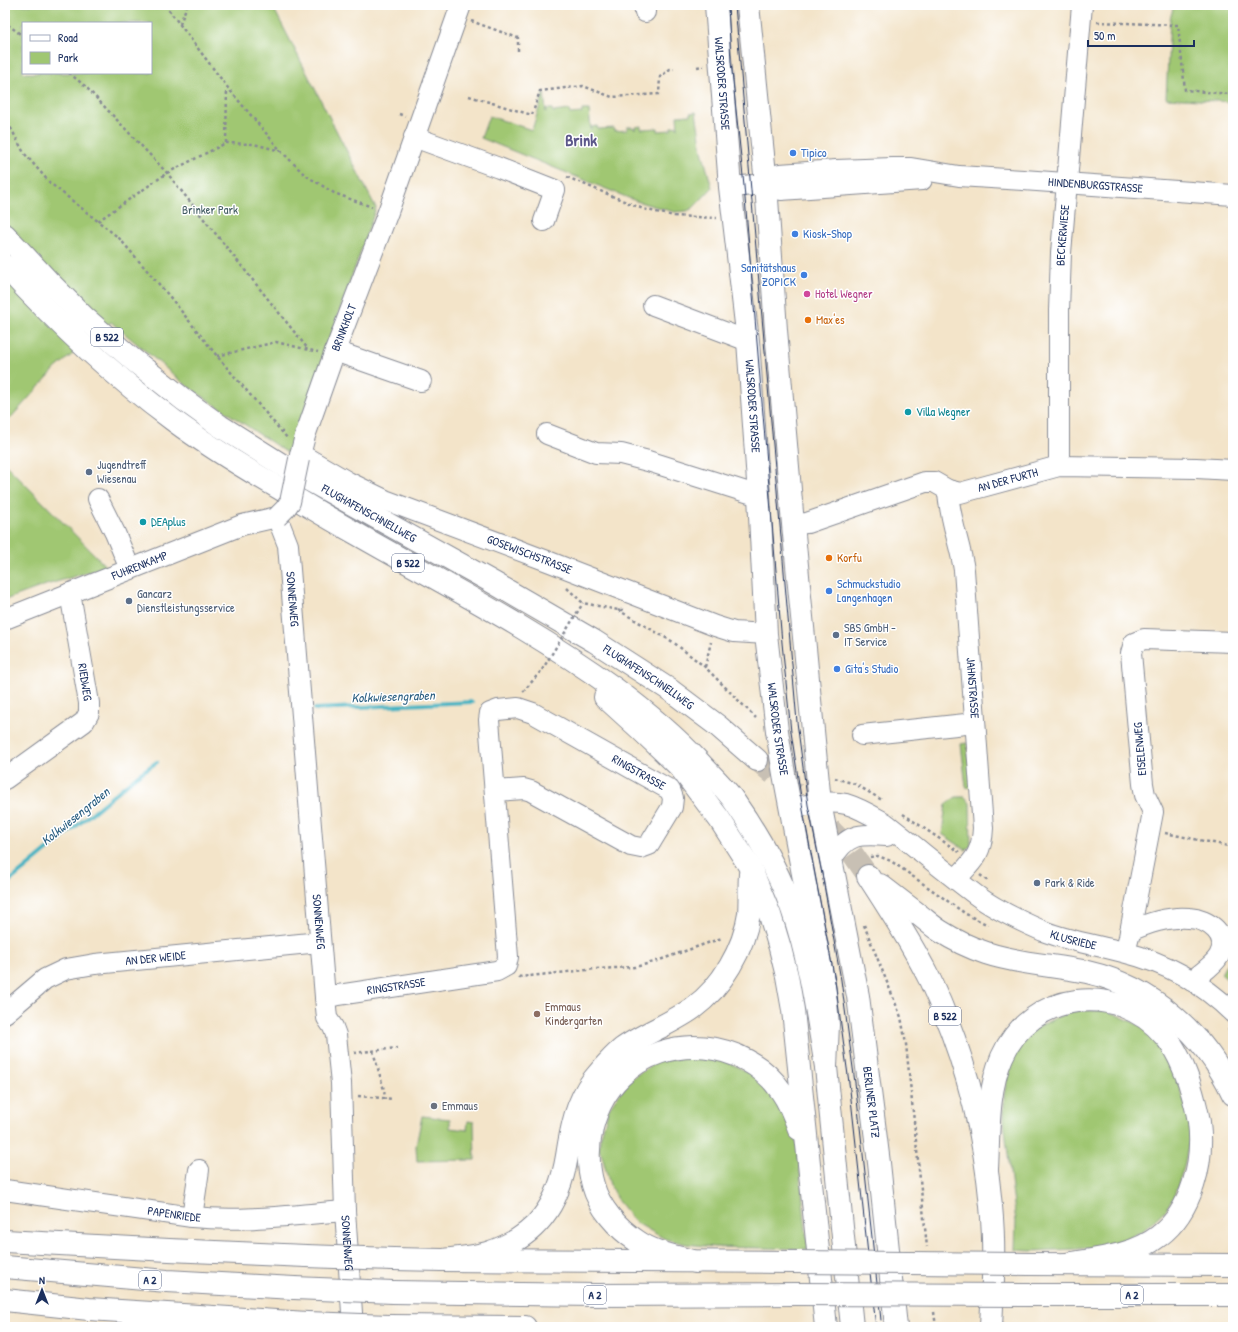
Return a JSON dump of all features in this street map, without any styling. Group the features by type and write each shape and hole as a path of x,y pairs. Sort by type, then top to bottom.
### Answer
{"main road":[{"name":"WALSRODER STRASSE","path":"716,5 730,187 748,341 760,496 766,634 778,731 790,808 825,990 828,1025 826,1067"},
{"path":"748,5 766,184 776,330 793,524 821,808"},
{"name":"FLUGHAFENSCHNELLWEG","path":"5,235 84,317 132,359 178,396 220,426 282,465 494,583 594,641 670,690 718,726 757,760"},
{"name":"FLUGHAFENSCHNELLWEG","path":"5,266 71,333 120,377 173,420 240,465 355,534 481,603 583,665"},
{"path":"583,665 599,692 680,767 720,820 750,867 770,915 787,976 795,1026 826,1327"},
{"name":"B 522","path":"583,665 644,711 683,745 731,797 757,836 775,869 792,907 803,944 816,1006 826,1067"},
{"name":"BERLINER PLATZ","path":"821,808 850,953 865,1047 896,1327"},
{"path":"442,1260 486,1253 510,1244 531,1230 545,1215 555,1198 566,1161 572,1126 578,1106 591,1082 607,1063 623,1048 693,1008 711,991 726,972 737,953 744,935 749,914 750,867"},
{"name":"B 522","path":"991,1327 994,1254 991,1207 987,1169 971,1090 957,1047 929,980 904,934 868,876 940,931 963,944 987,953 1016,961 1088,972 1115,981 1141,993 1178,1019 1196,1037 1214,1061 1233,1094"},
{"path":"987,1169 990,1104 994,1082 1002,1057 1013,1036 1030,1019 1050,1008 1072,1001 1095,999 1116,1003 1134,1010 1150,1021 1164,1035 1177,1054 1186,1075 1194,1099 1199,1123 1198,1164 1196,1177 1187,1201 1176,1221 1158,1237 1144,1245 1115,1256 1066,1264"},
{"path":"696,1262 656,1251 637,1242 621,1229 610,1216 601,1203 593,1185 589,1148 591,1128 607,1093 621,1075 637,1063 656,1054 678,1048 698,1046 718,1048 738,1056 764,1073 781,1090 793,1112 807,1153"},
{"path":"826,1067 852,1327"},
{"path":"5,1241 306,1256 442,1260 1233,1265"},
{"name":"A 2","path":"5,1268 167,1281 393,1292 595,1295 1233,1295"},
{"path":"5,1300 96,1309 307,1323 389,1326 525,1327"}],"street":[{"name":"BRINKHOLT","path":"277,517 290,502 305,436 334,354 388,212 461,5"},
{"name":"BECKERWIESE","path":"1059,466 1058,311 1061,253 1081,13"},
{"path":"414,138 499,168 555,190 544,221"},
{"name":"HINDENBURGSTRASSE","path":"730,187 766,184 780,174 836,178 894,175 912,168 959,176 1233,195"},
{"path":"653,305 748,341"},
{"path":"334,354 421,381"},
{"path":"547,434 596,453 621,454 648,461 760,496"},
{"name":"GOSEWISCHSTRASSE","path":"299,457 385,500 715,626 734,632 766,634"},
{"name":"AN DER FURTH","path":"793,524 807,523 925,482 934,482 948,490 960,493 1059,466 1233,470"},
{"name":"JAHNSTRASSE","path":"948,490 949,506 961,551 964,570 983,828 983,838 977,856 956,879"},
{"path":"98,499 115,533 130,569"},
{"name":"FUHRENKAMP","path":"5,619 242,525 277,517"},
{"name":"SONNENWEG","path":"277,517 288,545 327,1018 336,1035 338,1056 341,1094 345,1211 353,1327"},
{"name":"RIEDWEG","path":"5,779 84,722 89,713 89,703 70,592"},
{"name":"EISELENWEG","path":"1125,952 1153,812 1145,795 1143,784 1131,653 1134,643 1144,639 1233,642"},
{"name":"RINGSTRASSE","path":"325,997 497,971 506,966 508,957 489,720 490,713 498,710 518,708 534,713 670,790 673,798 672,808 649,845 641,848 631,846 531,791 524,789 495,791"},
{"path":"862,735 975,723"},
{"name":"KLUSRIEDE","path":"790,808 821,808 837,803 847,805 870,814 977,896 997,908 1044,931 1070,940 1125,952 1173,970 1212,994 1233,1013"},
{"name":"KLUSRIEDE","path":"821,808 920,851"},
{"name":"KLUSRIEDE","path":"831,860 837,850 844,843 856,836 887,836"},
{"path":"1130,931 1144,925 1174,918 1190,918 1208,923 1218,930 1222,945 1220,954 1214,962 1192,981"},
{"name":"AN DER WEIDE","path":"5,1013 45,979 66,969 95,964 320,942"},
{"path":"192,1217 199,1170"},
{"name":"PAPENRIEDE","path":"5,1190 216,1220 254,1219 345,1211"}],"path":[{"path":"165,5 228,88 281,151 305,175 334,193 388,212"},
{"path":"180,25 187,5"},
{"path":"5,13 8,25 22,35"},
{"path":"1081,13 1178,25 1185,90 1229,94 1233,92"},
{"path":"473,22 518,38 518,52"},
{"path":"469,96 532,115 540,91 584,86 612,97 659,94 660,77 670,69 674,69"},
{"path":"70,74 86,86 167,173 308,349"},
{"path":"226,143 228,88"},
{"path":"5,117 24,153 50,183 120,238 170,296 299,457"},
{"path":"98,221 167,173 226,143 254,144 281,151"},
{"path":"564,176 643,209 674,216 719,218"},
{"path":"217,356 276,342 334,354"},
{"path":"542,670 584,603"},
{"path":"618,610 673,642 705,667 756,718"},
{"path":"705,667 715,626"},
{"path":"1149,829 1233,848"},
{"path":"863,924 901,1017 906,1044 928,1252"},
{"path":"506,966 520,977 635,966 654,962 722,938"},
{"path":"338,1056 397,1048"},
{"path":"373,1051 384,1090 385,1099"},
{"path":"341,1094 393,1099"}],"green space":[{"name":"Brinker Park","path":"5,5 272,5 376,208 289,454 187,386 111,322 56,368 5,424"},
{"path":"1174,5 1233,5 1233,102 1166,98 1170,19"},
{"path":"544,92 546,112 546,109 552,109 553,112 569,110 570,114 582,113 582,110 589,110 591,130 591,127 597,126 598,129 614,128 615,131 627,130 627,127 633,127 635,130 635,127 641,126 641,129 658,128 658,131 671,130 671,127 677,126 678,128 677,116 690,115 690,113 696,112 702,151 712,188 693,208 687,211 674,212 636,201 481,138 489,116 532,130"},
{"path":"5,464 106,567 46,585 5,600"},
{"path":"967,743 972,788 966,787 961,744"},
{"path":"956,797 965,797 970,803 971,846 966,850 942,834 946,804"},
{"path":"1233,952 1233,984 1221,974"},
{"path":"1071,1010 1108,1011 1144,1027 1171,1058 1192,1128 1184,1167 1173,1199 1165,1210 1144,1230 1127,1239 1103,1246 1077,1249 1031,1251 1015,1250 1016,1222 1004,1121 1004,1095 1007,1077 1012,1059 1017,1049 1034,1029"},
{"path":"712,1054 767,1082 794,1135 797,1143 808,1249 714,1247 686,1244 665,1239 635,1222 618,1201 610,1185 599,1149 600,1139 609,1108 629,1080 658,1061"},
{"path":"422,1116 450,1119 450,1128 467,1130 468,1121 474,1122 475,1160 417,1161 416,1146"}],"waterway":[{"name":"Kolkwiesengraben","path":"315,709 472,702"},
{"name":"Kolkwiesengraben","path":"5,885 138,775 157,762"}],"tunnel":[{"path":"757,760 795,793"},
{"path":"830,829 850,850 868,876"}],"tram line":[{"path":"728,5 731,62 744,186 782,643 791,732 803,810 835,981 850,1090 876,1327"},
{"path":"735,5 797,722 808,805 841,980 856,1090 881,1320"}],"place":[{"name":"Tipico","path":"793,153"},
{"name":"Kiosk-Shop","path":"795,234"},
{"name":"Sanitätshaus ZOPICK","path":"804,275"},
{"name":"Hotel Wegner","path":"807,294"},
{"name":"Max'es","path":"808,320"},
{"name":"Villa Wegner","path":"908,412"},
{"name":"Jugendtreff Wiesenau","path":"89,472"},
{"name":"DEAplus","path":"143,522"},
{"name":"Korfu","path":"829,558"},
{"name":"Schmuckstudio Langenhagen","path":"829,591"},
{"name":"Gancarz Dienstleistungsservice","path":"129,601"},
{"name":"SBS GmbH - IT Service","path":"836,635"},
{"name":"Gita's Studio","path":"837,669"},
{"name":"Park & Ride","path":"1037,883"},
{"name":"Emmaus Kindergarten","path":"537,1014"},
{"name":"Emmaus","path":"434,1106"}],"district":[{"name":"Brink","path":"581,140"}]}
